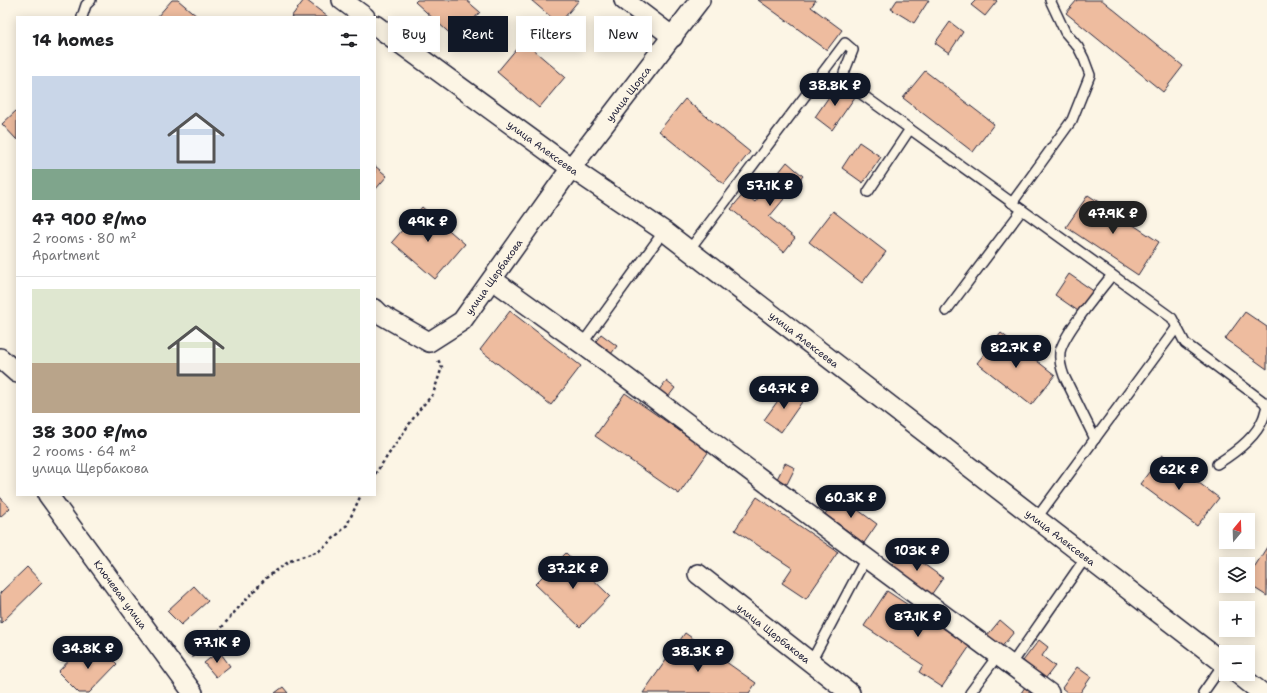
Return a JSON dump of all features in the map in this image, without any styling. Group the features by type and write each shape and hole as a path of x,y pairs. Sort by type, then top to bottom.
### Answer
{"street":[{"path":"342,0 364,16"},
{"path":"624,0 673,37"},
{"name":"улица Щорса","path":"571,168 700,0"},
{"name":"улица Алексеева","path":"376,26 571,168 664,231 1219,659"},
{"name":"улица Щербакова","path":"429,342 462,321 493,280 571,168"},
{"path":"493,280 582,344 866,558 1049,693"},
{"path":"376,310 380,314 429,342"},
{"path":"0,358 16,372"},
{"name":"Ключевая улица","path":"49,496 194,693"},
{"name":"улица Щербакова","path":"698,574 850,693"},
{"name":"улица Алексеева","path":"1247,681 1262,693"}],"lane":[{"path":"82,16 86,5 91,0"},
{"path":"1012,203 1072,120 1090,75 1078,47 1065,32 1050,0"},
{"path":"689,250 845,43 853,50 844,73 845,80 853,88 1172,318 1185,343 1264,402 1267,407 1263,420 1249,438 1230,455 1217,464"},
{"path":"868,192 910,129"},
{"path":"946,311 1022,210"},
{"path":"582,344 664,231"},
{"path":"1095,438 1064,376 1060,357 1063,342 1112,275"},
{"path":"1036,519 1177,327"},
{"path":"970,693 1004,660 1086,557"},
{"path":"810,662 866,558"},
{"path":"1203,693 1219,677"}],"path":[{"path":"376,473 419,410 433,394 442,367 429,342"},
{"path":"190,659 215,636 266,578 290,561 319,551 335,537 346,524 360,496"}],"building":[{"path":"172,0 178,0 197,16 158,16"},
{"path":"304,0 306,0 327,16 292,16"},
{"path":"417,0 466,0 480,12 476,16 448,16 448,32 440,25 440,16 431,16 415,2"},
{"path":"531,0 579,0 566,16 550,16"},
{"path":"758,0 816,0 811,7 842,30 827,50"},
{"path":"897,0 929,0 914,23 891,9"},
{"path":"976,0 997,1 985,16 971,5"},
{"path":"1077,0 1102,0 1183,66 1163,92 1066,13"},
{"path":"950,22 963,32 949,53 935,43"},
{"path":"516,49 516,52 536,52 565,77 539,108 497,72"},
{"path":"925,71 994,124 973,152 903,98"},
{"path":"837,85 855,97 832,130 815,117"},
{"path":"685,99 750,152 724,184 659,131"},
{"path":"16,111 16,139 2,124"},
{"path":"859,142 881,157 863,183 842,168"},
{"path":"787,162 803,176 769,217 795,238 784,252 731,209 744,193 755,202"},
{"path":"376,167 387,176 376,189"},
{"path":"1088,195 1159,242 1138,275 1066,227"},
{"path":"422,207 465,244 435,279 392,242"},
{"path":"833,211 886,252 862,283 809,242"},
{"path":"1069,274 1095,292 1081,313 1055,295"},
{"path":"510,311 581,366 551,405 480,350"},
{"path":"1245,312 1267,327 1267,369 1225,339"},
{"path":"1001,333 1055,375 1031,405 977,363"},
{"path":"601,334 617,346 608,358 592,347"},
{"path":"666,381 675,388 662,405 653,398"},
{"path":"787,388 804,399 781,432 764,420"},
{"path":"625,393 709,451 679,494 595,436"},
{"path":"1162,455 1219,498 1197,526 1140,484"},
{"path":"785,463 795,468 787,484 777,479"},
{"path":"839,496 877,524 864,543 825,514"},
{"path":"0,497 10,508 0,517"},
{"path":"757,497 838,552 806,599 782,583 792,568 735,530"},
{"path":"1267,547 1267,596 1255,588 1255,566"},
{"path":"903,549 943,578 931,595 891,566"},
{"path":"566,553 610,596 580,627 535,584"},
{"path":"27,567 42,583 1,623 0,593"},
{"path":"194,586 208,601 181,625 167,611"},
{"path":"887,591 970,646 942,687 919,672 923,665 864,626"},
{"path":"1000,620 1014,632 1000,649 986,637"},
{"path":"685,633 756,683 749,693 643,693"},
{"path":"1039,640 1048,647 1042,656 1055,666 1045,679 1023,661"},
{"path":"98,645 117,664 89,693 79,693 58,672 75,654 83,661"},
{"path":"219,651 230,666 216,677 204,663"},
{"path":"1077,667 1091,677 1080,693 1068,693 1062,688"},
{"path":"283,687 288,693 275,693"},
{"path":"1025,687 1033,693 1021,693"}]}
